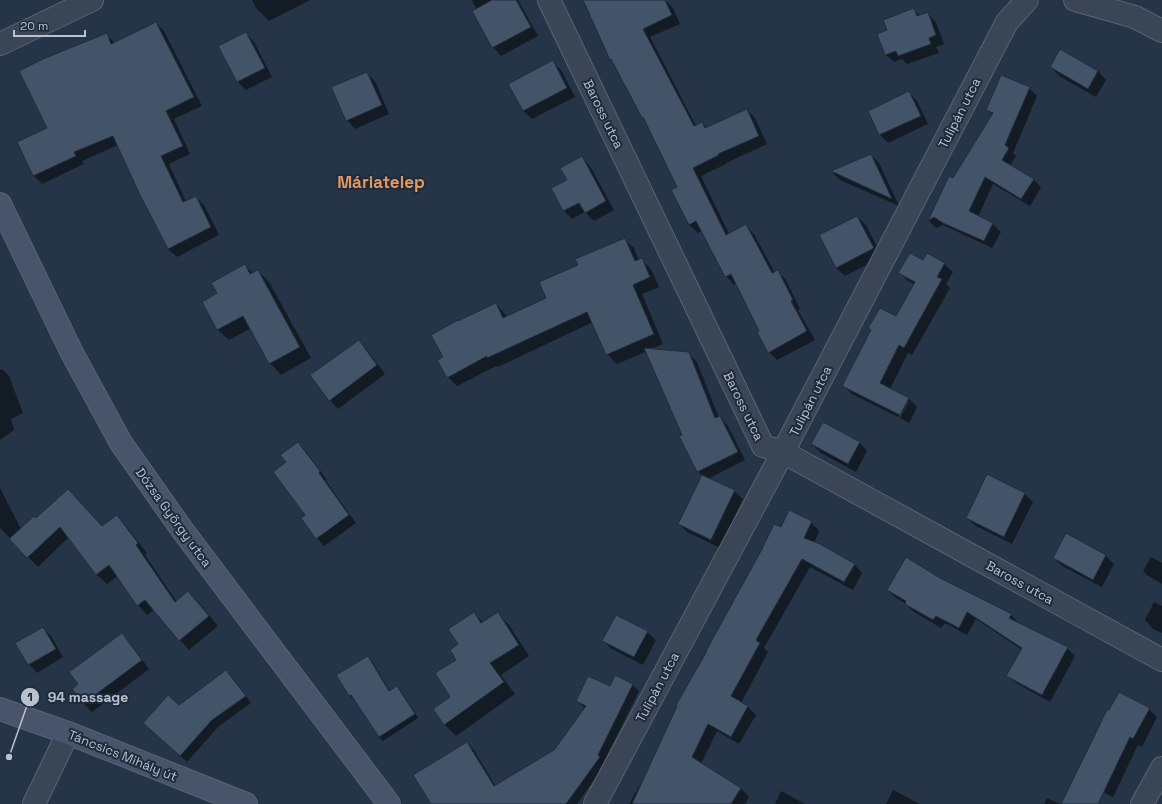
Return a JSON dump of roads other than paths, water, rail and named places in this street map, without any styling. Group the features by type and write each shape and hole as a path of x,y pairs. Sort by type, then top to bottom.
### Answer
{"main road":[{"name":"Dózsa György utca","path":"0,204 72,352 121,443 183,531 389,804"},
{"name":"Táncsics Mihály út","path":"0,709 68,733 246,804"}],"street":[{"path":"0,44 92,0"},
{"name":"Baross utca","path":"549,0 763,446 783,452 1162,660"},
{"name":"Tulipán utca","path":"595,804 783,452 1007,22 1027,0"},
{"path":"1075,0 1135,17 1162,31"},
{"path":"34,804 68,733"},
{"path":"1142,804 1162,768"}],"place":[{"name":"94 massage","path":"9,757"}],"district":[{"name":"Máriatelep","path":"381,182"}]}
